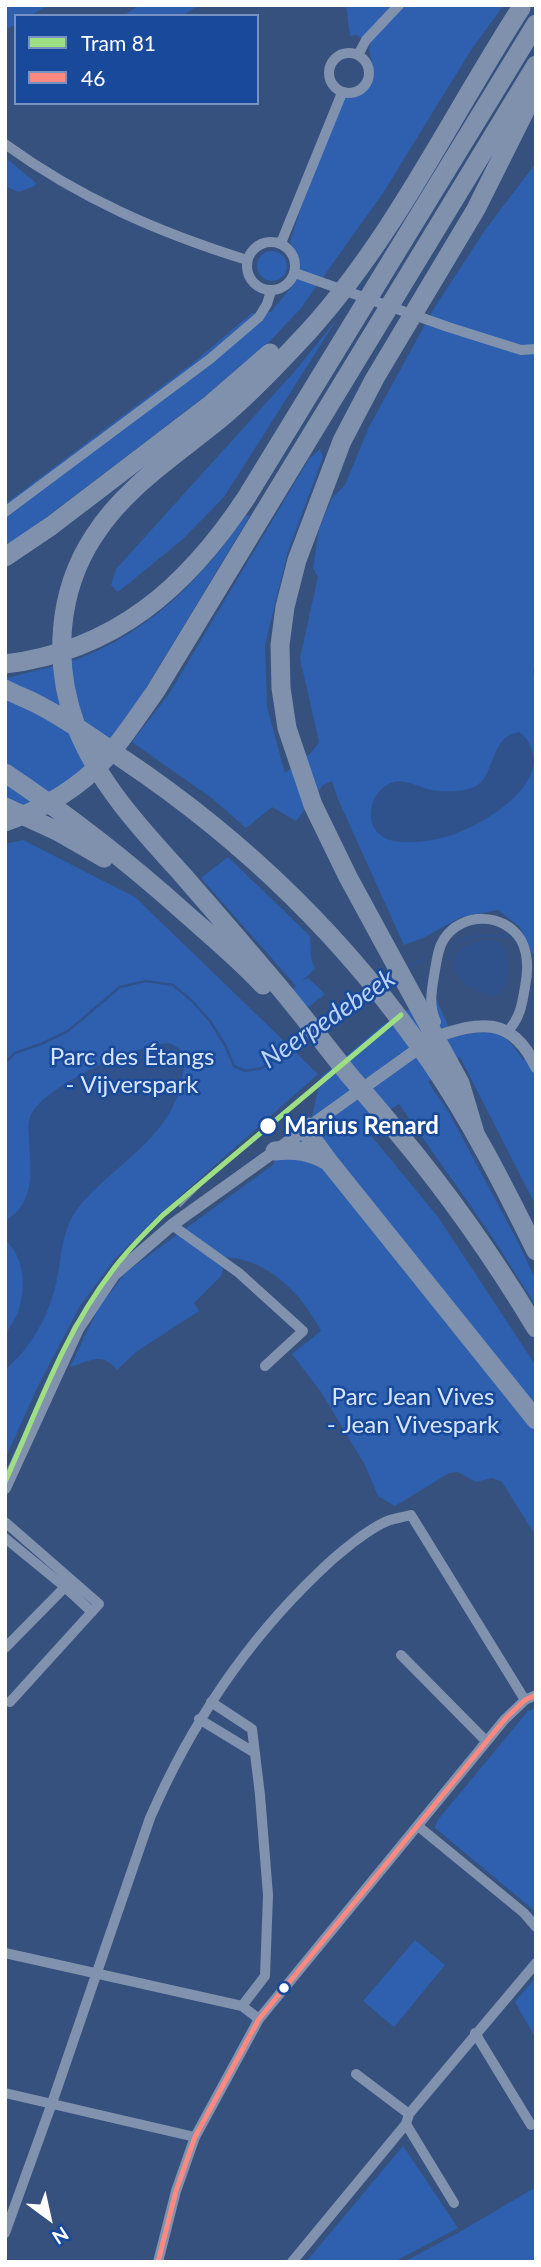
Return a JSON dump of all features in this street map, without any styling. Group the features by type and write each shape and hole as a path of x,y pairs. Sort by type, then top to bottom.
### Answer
{"highway":[{"path":"523,7 409,193 323,306 242,399 148,475 97,531 80,558 66,605 62,656 70,707 82,740 91,759 116,796 266,971 400,1135 480,1242 536,1328"},
{"path":"5,664 74,649 100,637 129,622 181,580 234,516 536,24"},
{"path":"5,822 33,812 61,796 106,759 155,692 536,65"},
{"path":"536,89 476,209 357,409 297,560 285,607 280,645 282,698 294,752 313,804 536,1251"},
{"path":"5,557 51,526 211,404 323,306"},
{"path":"5,679 23,689 40,705"},
{"path":"5,689 40,705 171,791 222,831 297,900 360,969 455,1087"},
{"path":"5,773 140,874 258,979 353,1080"},
{"path":"5,807 57,831 111,862 140,874"},
{"path":"309,1127 309,1135 328,1161 536,1420"},
{"path":"275,1151 296,1149 316,1154 328,1161"}],"street":[{"path":"358,55 366,40 399,5"},
{"path":"341,54 358,55 365,60 369,68 366,85 351,94 342,93 333,87 328,78 329,67 341,54"},
{"path":"281,243 342,93"},
{"path":"5,144 51,176 110,208 144,224 247,260"},
{"path":"273,241 281,243 293,256 295,273 285,287 271,291 257,287 247,271 247,260 257,246 273,241"},
{"path":"295,273 448,327 521,350 536,349"},
{"path":"5,512 210,359 259,317 271,291"},
{"path":"441,1035 430,1004 438,954 451,931 461,924 484,919 496,920 513,930 525,949 528,963 521,1012 508,1031"},
{"path":"5,1489 90,1308 114,1275 172,1224 423,1043 441,1035 485,1027 508,1031 515,1035 528,1051 536,1067"},
{"path":"172,1224 239,1273 303,1331 265,1366"},
{"path":"5,2234 150,1818 167,1779 200,1719 233,1669 282,1608 330,1562 388,1520 411,1515 530,1698 509,1714 486,1741 259,2019 195,2137 176,2192 158,2262"},
{"path":"5,1522 99,1604 10,1702"},
{"path":"5,1538 92,1612"},
{"path":"5,1648 65,1587"},
{"path":"401,1655 486,1741"},
{"path":"211,1702 252,1729 255,1754 268,1895 265,1976 242,2006"},
{"path":"200,1719 255,1754"},
{"path":"418,1826 524,1913 536,1927"},
{"path":"5,1953 242,2006 259,2019"},
{"path":"292,2262 475,2033 536,1963"},
{"path":"475,2033 531,2126"},
{"path":"356,2074 407,2119 454,2203"},
{"path":"5,2093 195,2137"}],"green space":[{"path":"5,5 48,5 33,14 14,14 14,25 5,30"},
{"path":"141,5 199,5 185,14 125,14"},
{"path":"346,5 504,5 471,50 383,193 301,308 270,341 204,397 5,546 5,504 193,363 252,313 271,312 296,280 299,263 290,242 300,210 344,98 366,89 372,81 370,44 357,35 350,36"},
{"path":"5,157 36,183 35,186 19,192 5,186"},
{"path":"536,163 536,952 532,954 520,927 498,910 461,917 404,945 332,781 323,785 296,821 272,807 246,828 213,799 132,742 169,694 309,459 320,449 323,457 288,551 265,645 267,707 285,773 312,752 319,742 300,658 318,577 313,568 319,529 332,498 345,485 369,427 433,310 485,230"},
{"path":"272,251 278,252 286,260 286,272 278,280 272,281 266,280 258,272 257,266 258,260 266,252"},
{"path":"337,319 224,497 182,540 118,592 111,585 116,569 295,371"},
{"path":"246,515 250,516 121,729 76,775 49,794 5,813 5,679 78,659 136,629 177,597 196,578"},
{"name":"Parc des Étangs - Vijverspark","path":"23,840 135,897 318,1074 160,1214 114,1260 80,1306 37,1388 5,1459 5,844"},
{"path":"228,857 310,936 311,958 315,969 302,981 308,978 325,994 306,1009 292,990 296,986 201,878"},
{"name":"Parc Jean Vives - Jean Vivespark","path":"434,994 453,1036 494,1033 508,1040 523,1060 536,1055 536,1206 460,1057 428,1082 448,1111 519,1244 536,1281 536,1306 491,1235 399,1104 364,1127 438,1217 536,1366 536,1536 502,1482 492,1478 476,1482 458,1472 449,1473 395,1506 378,1496 365,1465 321,1392 292,1354 321,1331 294,1292 270,1272 256,1265 226,1257 221,1276 194,1303 199,1311 136,1352 117,1370 101,1359 70,1367 98,1309 126,1272 274,1164 272,1146 312,1117 321,1077 383,1025"},
{"path":"536,1708 536,1912 435,1828 437,1821 528,1711"},
{"path":"415,1940 445,1965 394,2027 363,2001"},
{"path":"536,1977 536,2039 515,2002"},
{"path":"403,2146 458,2228 394,2262 306,2262"},
{"path":"536,2187 536,2262 404,2262 458,2233"}],"shaded area":[{"path":"519,732 531,747 533,769 515,797 484,820 451,835 411,842 397,842 385,838 373,826 373,801 383,787 401,781 442,791 459,791 474,787 486,775 502,741"},
{"path":"488,939 502,943 509,964 506,985 494,996 484,994 472,986 468,989 456,970 455,963 460,950 476,941"},
{"path":"170,1043 180,1049 184,1068 176,1100 154,1135 93,1192 73,1216 65,1234 53,1296 43,1320 23,1352 5,1370 5,1337 18,1312 23,1284 17,1255 5,1240 5,1221 22,1205 27,1195 30,1173 30,1117 38,1105 53,1092 92,1068 136,1050"}],"waterway":[{"path":"536,665 536,678"},
{"name":"Neerpedebeek","path":"447,959 458,943 465,939 509,936"},
{"name":"Neerpedebeek","path":"404,968 424,959"},
{"name":"Neerpedebeek","path":"381,982 392,974"},
{"name":"Neerpedebeek","path":"5,1063 15,1053 68,1031 120,987 146,981 173,985 191,1000 210,1021 234,1066 246,1071 262,1068 309,1037"},
{"name":"Neerpedebeek","path":"323,1027 368,993"}],"tram line":[{"name":"81","path":"5,1482 65,1346 95,1295 124,1256 163,1215 401,1015"},
{"path":"180,1206 212,1174"}],"transit line":[{"name":"46","path":"158,2262 176,2191 195,2137 259,2019 505,1719 525,1700 536,1695"}],"place":[{"name":"Marius Renard","path":"268,1126"}]}
